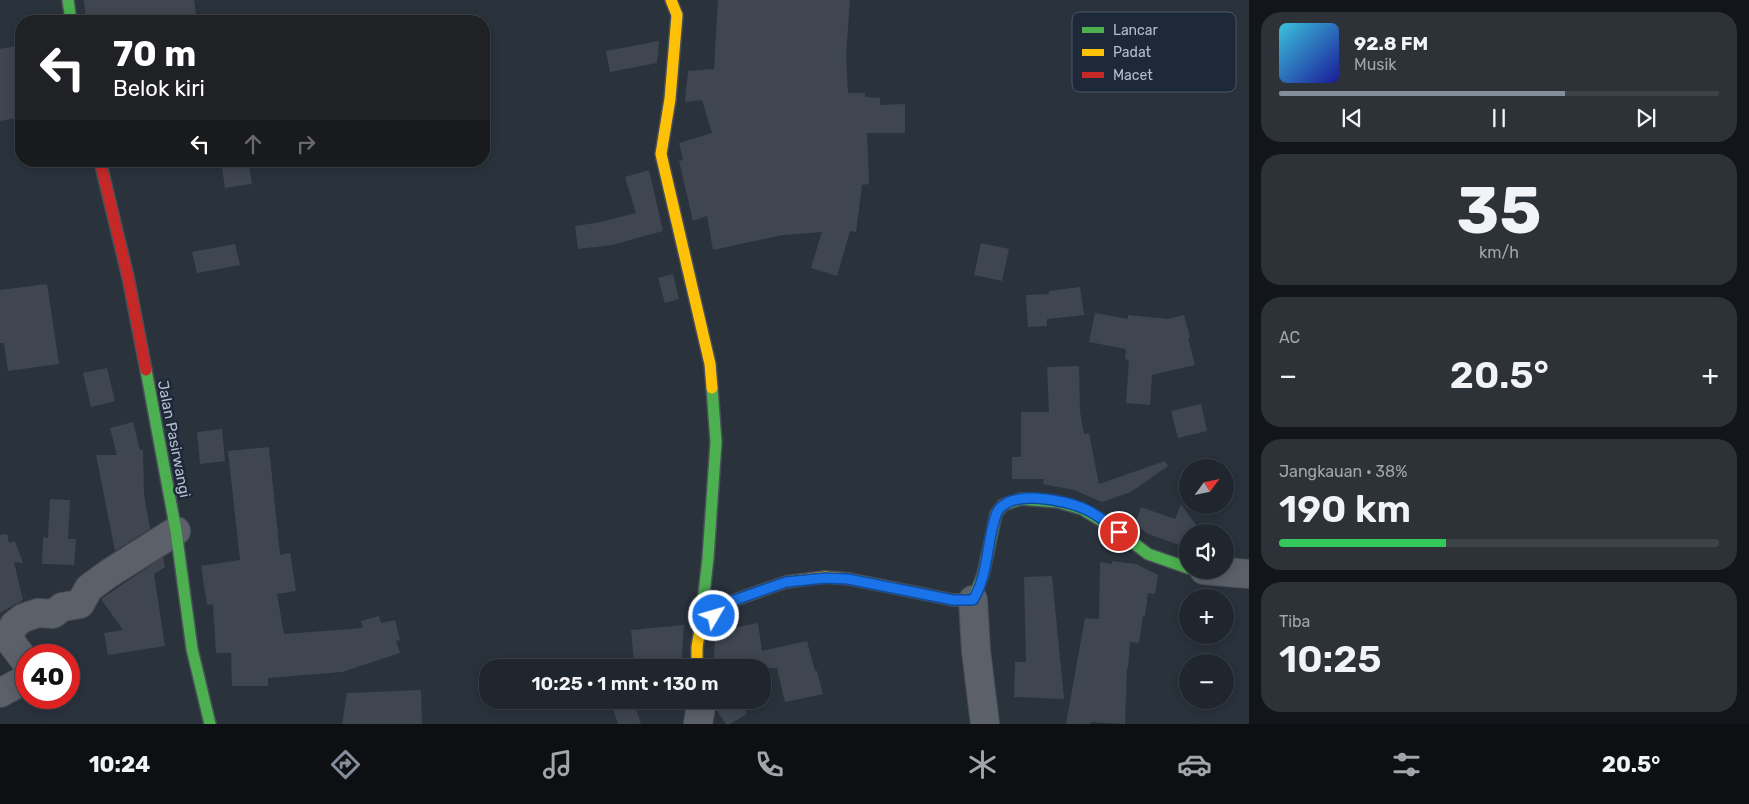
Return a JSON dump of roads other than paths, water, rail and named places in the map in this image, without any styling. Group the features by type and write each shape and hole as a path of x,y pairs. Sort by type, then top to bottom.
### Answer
{"street":[{"path":"68,0 70,15"},
{"path":"671,0 677,15 670,99 661,154 710,364 716,442 708,558 697,659"},
{"name":"Jalan Pasirwangi","path":"101,167 128,276 176,532 192,649 210,724"},
{"path":"985,724 976,651 973,600 984,577 996,513 1004,505 1018,499 1048,499 1072,504 1088,510 1149,554 1179,565"},
{"path":"15,648 9,636 14,625 23,618 38,613 53,614 62,607 80,604 89,588 131,558 176,532"},
{"path":"1234,573 1249,574"},
{"path":"700,629 729,602 786,582 825,578 848,579 953,600 973,600"},
{"path":"0,693 15,685"},
{"path":"698,724 700,709"}]}
